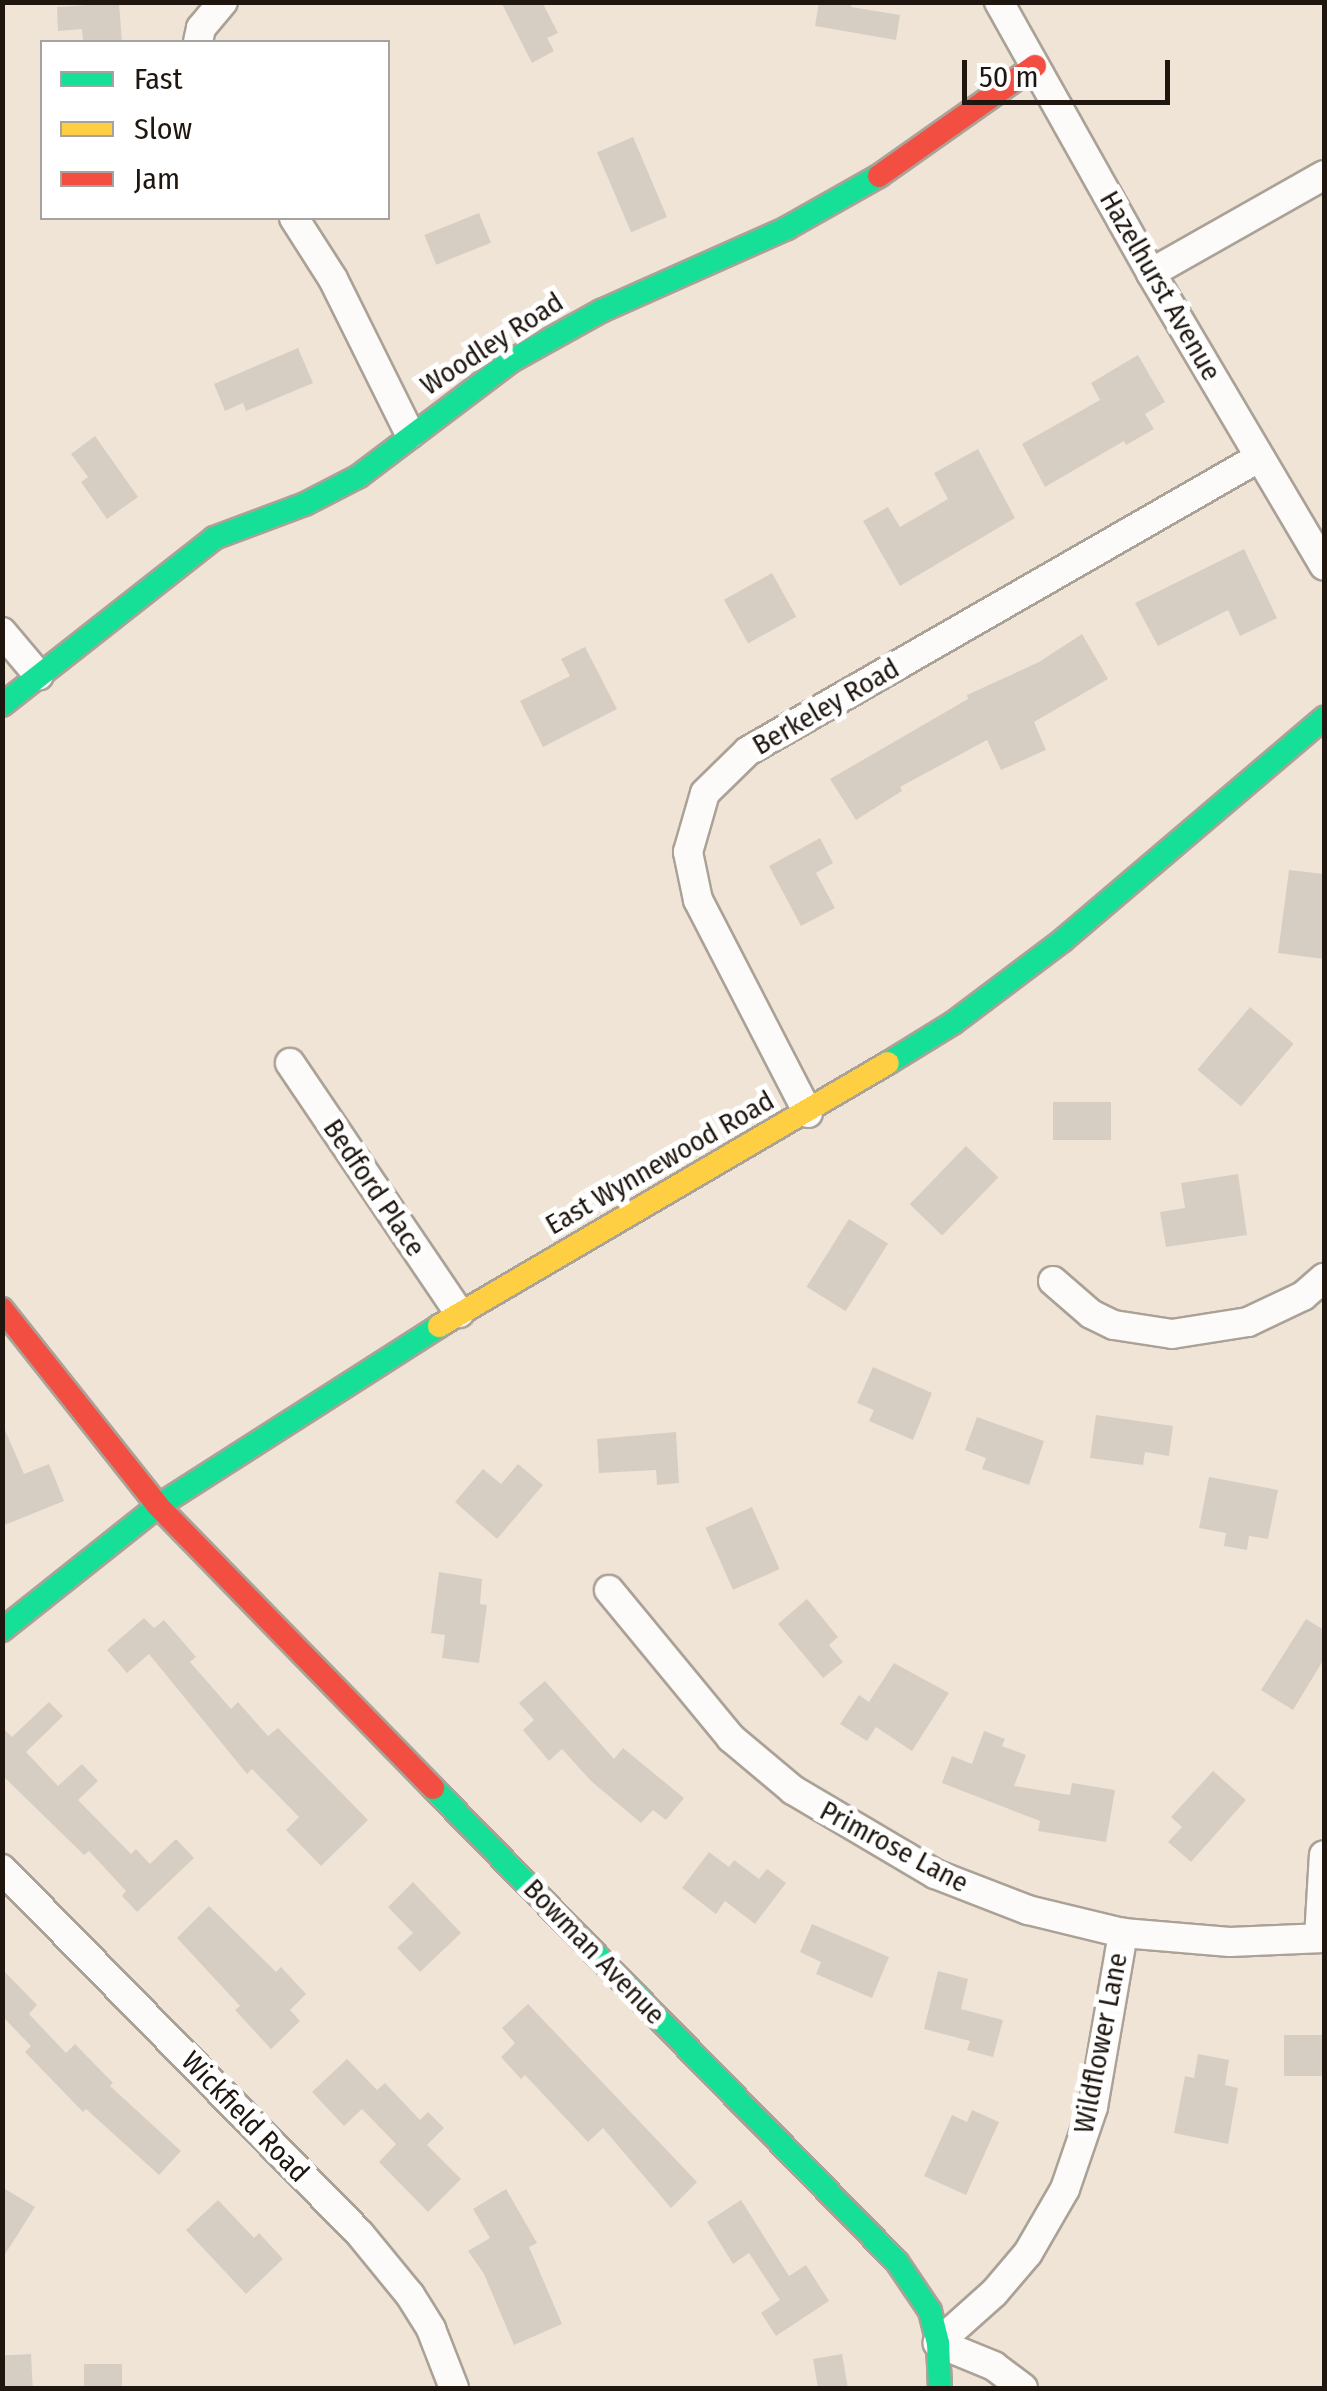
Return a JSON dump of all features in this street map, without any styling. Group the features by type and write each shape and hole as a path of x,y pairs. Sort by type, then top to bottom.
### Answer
{"street":[{"path":"198,40 201,28 223,2"},
{"name":"Hazelhurst Avenue","path":"1000,2 1151,274 1324,566"},
{"name":"Woodley Road","path":"2,705 214,538 305,504 360,476 510,361 571,328 788,228 883,174 1035,66"},
{"path":"1151,274 1324,175"},
{"path":"295,220 333,279 410,434"},
{"name":"Berkeley Road","path":"808,1112 698,900 688,852 705,793 748,751 1260,457"},
{"path":"2,632 39,676"},
{"name":"East Wynnewood Road","path":"2,1630 158,1506 459,1313 808,1112 953,1022 1064,940 1324,718"},
{"name":"Bedford Place","path":"290,1063 459,1313"},
{"path":"1053,1280 1091,1314 1114,1326 1172,1334 1248,1322 1303,1296 1324,1278"},
{"name":"Bowman Avenue","path":"2,1308 158,1506 898,2262 930,2311 938,2344 940,2388"},
{"name":"Primrose Lane","path":"609,1590 700,1706 793,1790 935,1874 1028,1910 1123,1933 1230,1942 1322,1938"},
{"path":"1322,1938 1324,1855"},
{"name":"Wickfield Road","path":"2,1869 360,2234 431,2329 454,2388"},
{"name":"Wildflower Lane","path":"938,2344 994,2293 1028,2253 1065,2190 1092,2107 1123,1933"},
{"path":"938,2344 994,2366 1023,2388"}],"building":[{"path":"501,2 542,2 558,33 547,38 554,51 532,63"},
{"path":"819,2 852,2 851,7 900,15 896,40 815,26"},
{"path":"119,3 122,40 83,40 82,29 58,31 57,7"},
{"path":"633,137 667,217 631,232 597,152"},
{"path":"479,213 491,243 436,265 424,235"},
{"path":"298,348 313,383 246,411 243,403 225,411 214,384"},
{"path":"1138,355 1165,402 1145,414 1154,429 1126,445 1124,441 1045,487 1022,444 1100,400 1091,383"},
{"path":"95,436 138,497 107,519 81,482 88,477 71,454"},
{"path":"978,449 1015,518 900,586 863,521 888,507 900,527 948,499 934,473"},
{"path":"1244,549 1277,618 1240,636 1228,610 1158,646 1135,603"},
{"path":"772,573 796,617 748,643 724,600"},
{"path":"1082,634 1108,679 1034,722 1046,750 1001,770 987,740 900,787 902,791 856,820 830,779 968,699 967,695 1039,662"},
{"path":"585,647 617,709 543,747 520,701 570,676 561,659"},
{"path":"820,838 833,863 816,873 835,908 801,926 769,866"},
{"path":"1289,870 1324,874 1324,959 1278,953"},
{"path":"1250,1007 1294,1044 1241,1106 1197,1070"},
{"path":"1053,1102 1111,1102 1111,1140 1053,1140"},
{"path":"966,1146 998,1177 942,1236 910,1204"},
{"path":"1238,1174 1247,1235 1166,1247 1160,1212 1185,1208 1181,1183"},
{"path":"849,1219 888,1243 846,1311 807,1287"},
{"path":"873,1367 932,1393 913,1440 869,1421 874,1410 857,1403"},
{"path":"1096,1415 1173,1426 1169,1456 1145,1452 1143,1465 1090,1458"},
{"path":"977,1417 1044,1441 1029,1485 982,1469 986,1458 965,1450"},
{"path":"2,1423 24,1474 49,1464 64,1501 2,1526"},
{"path":"676,1432 679,1483 657,1485 656,1470 599,1473 597,1439"},
{"path":"518,1464 543,1485 497,1539 455,1502 483,1469 501,1484"},
{"path":"1209,1477 1278,1490 1268,1539 1249,1536 1247,1550 1224,1546 1226,1533 1199,1528"},
{"path":"752,1507 780,1569 733,1590 705,1528"},
{"path":"439,1572 482,1579 480,1604 487,1605 479,1663 442,1658 445,1635 431,1633"},
{"path":"807,1599 838,1637 829,1645 843,1662 823,1678 778,1624"},
{"path":"144,1618 154,1628 164,1620 196,1657 190,1662 231,1709 238,1702 268,1736 278,1728 368,1820 321,1866 286,1830 299,1817 252,1769 247,1774 149,1654 127,1673 107,1650"},
{"path":"1306,1619 1324,1630 1324,1659 1293,1710 1261,1690"},
{"path":"894,1663 949,1693 912,1751 876,1727 867,1741 840,1724 859,1695 869,1702"},
{"path":"545,1681 614,1759 623,1748 684,1798 666,1820 653,1810 641,1823 591,1781 562,1749 549,1761 523,1730 534,1720 519,1703"},
{"path":"49,1702 63,1716 26,1752 58,1786 82,1764 98,1781 78,1800 131,1854 136,1849 150,1864 176,1839 194,1858 137,1912 122,1896 126,1891 89,1851 84,1855 2,1775 2,1727 12,1737"},
{"path":"984,1731 1005,1739 1002,1746 1026,1755 1014,1786 1070,1795 1072,1783 1115,1790 1106,1842 1038,1831 1040,1821 942,1783 952,1756 972,1764"},
{"path":"1213,1771 1246,1800 1191,1862 1168,1842 1182,1827 1171,1817"},
{"path":"709,1852 729,1867 734,1860 759,1879 767,1869 786,1883 755,1924 725,1901 716,1914 682,1888"},
{"path":"413,1882 461,1933 420,1972 397,1948 413,1933 388,1907"},
{"path":"209,1906 276,1972 281,1967 306,1994 290,2010 300,2021 271,2049 235,2010 240,2006 177,1938"},
{"path":"812,1924 889,1957 872,1998 816,1974 821,1962 800,1952"},
{"path":"2,1969 37,2005 29,2014 66,2053 75,2044 113,2083 110,2086 181,2151 159,2175 86,2109 83,2112 25,2052 31,2046 2,2016"},
{"path":"938,1971 968,1979 961,2009 1003,2020 993,2057 967,2050 970,2041 924,2029"},
{"path":"528,2004 697,2182 671,2208 603,2128 588,2142 525,2075 521,2079 501,2057 515,2043 502,2028"},
{"path":"1284,2035 1324,2035 1324,2076 1284,2076"},
{"path":"1198,2054 1229,2060 1225,2085 1238,2088 1228,2144 1174,2133 1185,2076 1194,2078"},
{"path":"347,2059 377,2090 385,2083 420,2120 428,2112 444,2128 427,2145 461,2179 428,2212 379,2162 396,2144 362,2109 344,2126 312,2092"},
{"path":"972,2110 999,2122 966,2195 924,2176 952,2115 967,2122"},
{"path":"2,2187 35,2207 2,2259"},
{"path":"506,2189 537,2243 529,2247 562,2324 514,2345 484,2274 468,2251 490,2238 473,2209"},
{"path":"218,2200 254,2238 259,2233 283,2259 246,2294 186,2230"},
{"path":"741,2200 789,2276 806,2265 829,2301 776,2336 761,2313 780,2300 749,2253 733,2264 707,2222"},
{"path":"31,2354 33,2388 4,2388 2,2356"},
{"path":"842,2354 848,2388 818,2388 813,2359"},
{"path":"84,2364 122,2364 122,2388 84,2388"}],"traffic: fast":[{"path":"2,705 214,538 305,504 359,476 511,361 601,311 787,228 879,176"},
{"path":"888,1063 953,1023 1063,940 1324,718"},
{"path":"2,1630 158,1506 439,1326"},
{"path":"433,1788 897,2262 930,2311 938,2343 940,2388"}],"traffic: slow":[{"path":"439,1326 888,1063"}],"traffic: jam":[{"path":"879,176 1035,66"},
{"path":"2,1309 158,1506 433,1788"}]}
